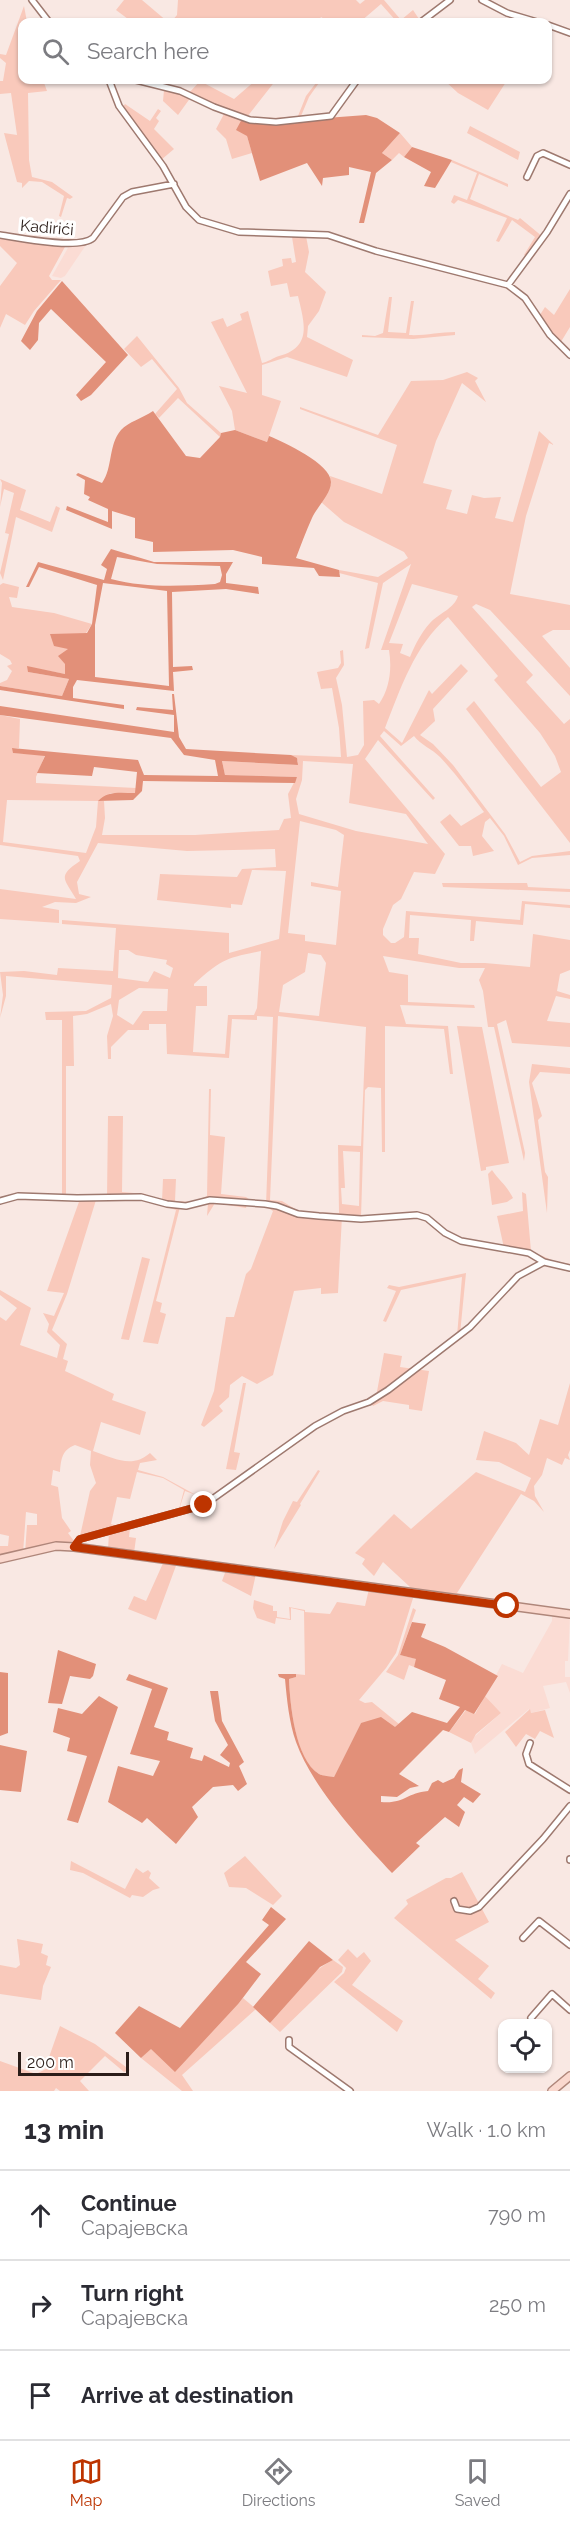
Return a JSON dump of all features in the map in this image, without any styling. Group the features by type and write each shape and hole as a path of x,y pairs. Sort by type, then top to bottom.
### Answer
{"main road":[{"path":"0,1559 51,1547 74,1547 570,1614"},
{"path":"552,2091 569,2079"}],"street":[{"path":"32,0 46,18"},
{"path":"426,18 450,0"},
{"path":"482,0 507,14 522,18"},
{"path":"552,26 570,33"},
{"path":"111,84 119,106 174,184 190,213 199,220 218,228 239,232 328,235 376,251 508,285 525,298 549,335 570,355"},
{"path":"152,84 180,91 250,120 276,122 331,116 354,84"},
{"path":"526,177 537,156 543,153 570,165"},
{"name":"Kadirići","path":"0,236 70,243 87,242 95,235 123,196 132,192 174,184"},
{"path":"508,285 547,232 570,194"},
{"path":"0,1202 18,1196 141,1197 186,1206 214,1200 265,1204 294,1213 361,1219 417,1215 427,1218 445,1233 461,1241 529,1253 544,1262 570,1268"},
{"path":"74,1547 80,1539 195,1509 315,1426 343,1411 369,1402 388,1390 470,1327 518,1276 544,1262"},
{"path":"530,1743 526,1754 529,1764 570,1790"},
{"path":"454,1901 457,1909 463,1911 470,1911 479,1906 543,1839 570,1806"},
{"path":"523,1938 538,1921 570,1945"},
{"path":"531,2018 552,1994 570,2010"},
{"path":"289,2040 290,2047 350,2091"}],"shaded area":[{"path":"124,0 142,0 163,18 127,18 116,10"},
{"path":"178,0 356,0 360,4 365,0 384,0 399,18 393,18 381,4 365,18 174,18 177,15"},
{"path":"24,6 26,18 20,18"},
{"path":"413,10 418,18 403,18"},
{"path":"18,22 18,84 44,84 47,91 28,93 29,160 32,177 52,182 73,197 67,198 61,217 59,216 64,196 42,182 29,181 22,188 22,183 17,182 4,133 17,135 11,93 0,94 0,81 3,81 6,63 0,58 0,54 6,55"},
{"path":"197,84 206,84 234,99 251,84 273,84 247,117 298,116 306,96 315,84 318,84 309,97 301,116 330,113 350,84 353,84 331,117 299,120 246,120 188,94"},
{"path":"448,84 505,84 488,110 458,93"},
{"path":"164,90 191,97 178,115 163,101"},
{"path":"125,104 150,121 158,109 161,111 156,118 159,121 154,129 174,149 161,160 122,108"},
{"path":"224,114 242,119 252,153 232,159 226,139 216,129"},
{"path":"366,115 377,118 400,133 382,153 392,160 376,173 364,223 359,223 371,172 349,167 349,175 323,178 322,186 307,163 260,181 247,136 236,130 242,119 273,122"},
{"path":"470,126 520,152 518,160 467,133"},
{"path":"400,133 412,147 404,157 399,153 392,160 382,153"},
{"path":"412,147 452,160 435,188 424,186 431,172 404,157"},
{"path":"452,160 508,184 508,187 479,174 470,199 518,220 520,218 543,237 527,257 524,255 535,237 512,220 499,242 496,241 507,218 458,200 454,204 451,202 454,195 467,200 477,173 451,162"},
{"path":"306,236 309,252 305,272 326,292 319,311 308,326 307,337 353,360 347,377 287,357 262,365 262,395 281,401 267,442 235,430 232,411 219,386 247,393 211,322 223,318 227,327 242,320 240,314 248,311 262,363 290,352 297,346 304,332 298,296 290,297 287,283 271,286 268,271 283,266 282,259 291,258 292,263 296,262 292,237"},
{"path":"0,238 66,245 49,276 52,280 61,280 25,325 6,314 0,328 0,286 17,263 0,246"},
{"path":"86,245 65,276 61,278 52,276 69,246"},
{"path":"62,281 128,355 91,395 81,401 76,395 106,362 51,309 39,323 38,340 30,350 21,341 37,311"},
{"path":"570,289 570,327 559,345 538,318 545,307 554,315"},
{"path":"389,297 392,297 388,332 406,333 411,301 414,301 409,335 455,332 455,335 413,339 362,337 362,335 375,336 383,333"},
{"path":"137,336 179,388 187,403 221,433 220,437 178,398 159,418 155,414 177,389 152,359 141,367 124,349"},
{"path":"467,372 478,378 475,381 486,402 462,383 436,441 423,483 452,490 446,509 467,514 472,495 484,498 501,497 495,518 513,522 539,431 554,445 549,443 526,516 510,594 570,605 570,630 553,630 542,636 570,668 570,696 490,610 476,604 472,607 533,675 526,682 564,724 570,719 570,843 466,709 474,701 541,787 561,772 555,756 540,733 494,680 498,676 448,617 426,640 410,668 385,728 402,743 429,690 432,694 461,664 468,671 433,709 435,721 420,735 433,744 453,765 505,834 520,862 532,856 570,851 570,855 532,858 518,865 504,836 490,818 485,822 482,836 494,851 473,856 471,846 459,846 440,822 450,814 461,826 484,812 437,754 414,736 401,746 384,731 380,736 435,798 433,800 378,740 365,759 445,854 435,874 414,872 401,899 393,905 383,929 383,935 391,943 404,937 406,911 520,920 522,901 570,905 570,908 525,904 523,925 476,921 474,941 470,941 471,920 410,915 409,938 419,938 418,954 461,963 530,967 533,934 570,940 570,970 560,974 557,991 570,995 570,999 556,996 547,1021 570,1023 570,1047 512,1043 506,1020 497,1024 525,1153 524,1161 494,1027 488,1027 483,991 479,980 485,968 459,968 383,956 389,972 408,975 408,1002 474,1005 475,1008 400,1005 406,1024 448,1026 453,1074 450,1074 444,1029 385,1026 385,1152 382,1152 381,1088 368,1087 365,1090 361,1217 342,1216 338,1293 321,1294 321,1288 294,1291 273,1375 257,1384 242,1376 230,1385 229,1397 219,1406 223,1411 204,1427 201,1425 214,1391 226,1317 234,1317 246,1274 251,1269 273,1211 263,1205 266,1205 273,1017 257,1016 257,1020 232,1019 229,1058 167,1054 166,1024 149,1024 149,1030 128,1030 111,1047 111,1059 108,1059 107,1036 113,1016 111,1004 87,1014 73,1016 74,1066 66,1066 66,1197 62,1197 62,1020 46,1020 45,1012 86,1011 111,998 112,985 6,976 6,996 0,1018 3,995 0,972 24,971 57,975 58,968 113,971 116,928 62,924 62,920 229,933 229,953 279,939 286,871 252,870 242,905 231,904 231,908 157,900 160,874 237,877 242,869 276,867 275,849 187,851 98,843 77,882 79,894 91,897 76,903 55,902 42,907 59,910 59,923 0,919 0,889 76,899 66,882 65,875 72,866 80,861 78,856 0,845 0,715 20,719 19,748 13,748 13,753 45,755 36,777 36,783 136,788 136,793 111,793 99,801 104,801 105,818 102,835 195,835 279,830 284,819 291,818 288,794 297,777 225,775 222,761 297,765 298,761 291,755 341,757 332,688 321,689 317,672 338,668 341,663 340,651 343,650 344,665 336,678 342,705 347,757 358,755 364,745 363,701 374,700 379,704 388,685 389,650 381,650 411,564 383,583 369,648 365,649 378,583 339,573 339,570 378,577 408,558 404,552 344,522 321,502 331,484 330,476 382,494 397,445 300,409 300,407 378,435 411,381 443,380","holes":["412,584 458,596 450,608 427,627 418,639 410,657 400,653 403,644 389,643","303,761 353,764 349,803 406,814 428,844 356,831 299,814 296,799 302,780","7,800 98,801 96,827 86,853 3,842","300,821 336,830 344,835 338,887 311,882 311,886 341,891 336,945 305,941 305,935 288,933","119,950 128,950 136,955 167,960 166,964 173,968 170,978 154,971 148,982 118,978","261,951 257,1008 254,1015 228,1015 225,1054 193,1052 196,1006 207,1006 207,986 194,986 194,984 224,961","308,953 321,955 326,963 319,1016 279,1012 283,985 305,972","139,988 168,989 167,1011 143,1011 133,1025 117,1015 119,1000","278,1016 366,1027 361,1146 338,1145 339,1213 300,1212 282,1201 270,1200","343,1151 360,1152 359,1206 342,1204 341,1188 345,1188"]},
{"path":"153,411 186,456 200,458 220,437 221,433 235,430 267,442 269,436 276,439 295,448 323,468 329,475 330,487 312,518 296,558 339,570 340,577 319,576 314,568 262,564 262,557 233,550 153,552 153,542 135,538 135,518 112,511 112,529 66,510 67,506 108,522 108,509 88,500 90,497 84,494 85,480 76,475 78,473 102,483 108,470 114,442 121,430"},
{"path":"0,479 26,490 20,510 50,522 56,506 60,508 52,532 16,517 3,580 0,573 9,534 5,533 14,493 4,489 0,507 2,483"},
{"path":"111,549 154,562 233,562 226,574 226,583 258,587 259,594 226,589 172,592 173,667 192,666 193,670 173,672 174,691 77,680 73,687 73,698 124,705 124,709 0,690 0,686 62,696 69,679 28,672 27,666 65,674 65,664 58,656 68,649 54,646 50,634 87,633 92,624 97,585 39,567 29,587 26,587 38,562 104,580 107,569 101,565","holes":["117,557 157,564 220,566 222,575 220,582 215,584 163,586 124,582 111,579","103,583 167,591 169,686 95,677 95,625"]},
{"path":"3,583 19,587 17,598 9,597 12,607 54,613 92,624 86,633 80,634 69,649 65,674 28,667 28,672 69,679 62,696 0,686 0,683 7,680 12,671 7,666 12,664 10,660 0,654 0,585"},
{"path":"172,694 174,694 179,737 186,749 291,755 297,758 298,765 222,761 225,775 297,777 295,783 143,781 142,791 133,800 98,801 106,795 135,793 137,772 94,767 92,776 37,773 45,756 13,753 12,748 138,760 144,775 218,776 215,760 184,755 171,738 0,715 0,706 174,732 174,715 136,710 137,707 173,710"},
{"path":"442,883 527,883 528,887 570,889 570,892 443,887"},
{"path":"457,1026 482,1027 509,1163 486,1167 486,1170 481,1171"},
{"path":"532,1064 570,1068 570,1074 540,1072 532,1083 542,1116 538,1120 545,1172 548,1177 547,1213 529,1082"},
{"path":"209,1089 211,1089 210,1135 225,1137 221,1194 246,1197 254,1203 247,1204 246,1208 215,1203 207,1216 208,1203 180,1207 156,1301 162,1303 160,1312 166,1314 158,1344 143,1342 176,1210 148,1201 96,1200 67,1294 52,1330 67,1344 63,1359 68,1361 65,1371 114,1394 112,1400 146,1412 140,1435 101,1422 93,1451 123,1461 143,1458 150,1453 157,1460 140,1463 138,1470 163,1477 196,1495 185,1491 178,1513 184,1490 163,1478 137,1472 130,1499 117,1497 111,1524 121,1527 80,1536 90,1491 96,1483 90,1465 91,1451 75,1445 63,1456 60,1472 53,1470 51,1485 58,1487 62,1518 71,1531 68,1533 74,1541 73,1544 25,1553 27,1525 37,1525 37,1514 26,1512 23,1553 0,1557 0,1546 8,1546 9,1536 0,1534 0,1317 6,1321 17,1308 0,1295 0,1290 31,1308 20,1345 57,1358 60,1345 47,1332 49,1324 43,1313 54,1316 64,1293 47,1291 80,1199 107,1198 108,1116 123,1116 122,1192 146,1194 146,1197 162,1201 163,1179 176,1179 175,1201 193,1202 207,1196"},
{"path":"492,1170 513,1198 507,1202 492,1205 488,1174"},
{"path":"522,1192 526,1194 531,1251 554,1261 570,1264 570,1267 504,1248 497,1216 523,1211"},
{"path":"142,1257 150,1259 129,1340 121,1339"},
{"path":"466,1273 460,1334 457,1336 462,1277 401,1290 386,1322 383,1321 396,1291 387,1288 389,1285 399,1287"},
{"path":"384,1353 402,1356 400,1367 429,1371 422,1411 409,1409 409,1405 383,1401 373,1406 369,1401 376,1397"},
{"path":"243,1383 246,1383 234,1452 240,1453 236,1470 226,1469"},
{"path":"570,1383 570,1450 568,1455 570,1460 565,1458 562,1465 547,1458 542,1475 534,1486 535,1496 544,1512 534,1501 521,1494 457,1593 484,1597 483,1600 404,1590 410,1587 383,1562 374,1576 362,1564 365,1559 355,1553 394,1514 411,1529 476,1472 525,1492 531,1478 499,1462 476,1460 484,1431 516,1443 529,1455 540,1419 558,1425"},
{"path":"318,1470 320,1471 274,1549 283,1521 293,1501 297,1502"},
{"path":"130,1527 129,1537 136,1538 134,1553 108,1550 109,1532"},
{"path":"164,1561 177,1563 156,1620 128,1609 134,1596 146,1601"},
{"path":"226,1570 256,1574 251,1596 222,1581"},
{"path":"369,1589 414,1595 396,1653 359,1700 365,1703 372,1702 399,1724 395,1728 361,1723 334,1777 322,1775 311,1767 304,1757 295,1731 291,1702 289,1679 296,1677 296,1674 305,1675 304,1611 291,1608 291,1620 276,1618 275,1624 257,1618 253,1608 254,1600 273,1606 273,1611 277,1611 277,1617 290,1619 289,1607 305,1610 305,1612 330,1614 337,1602 365,1606"},
{"path":"413,1608 416,1610 400,1655 417,1659 414,1667 409,1665 404,1680 386,1672 398,1655"},
{"path":"552,1615 570,1616 565,1677 570,1677 570,1693 566,1682 543,1686 550,1708 531,1713 529,1709 475,1754 471,1743 473,1738 501,1713 485,1696 498,1677 496,1675 502,1664 523,1673 552,1621"},
{"path":"412,1622 426,1624 421,1637 445,1647 498,1676 474,1714 465,1710 449,1732 443,1730 399,1774 419,1786 410,1788 397,1797 381,1796 381,1802 389,1802 428,1791 432,1783 438,1780 443,1783 454,1778 463,1768 461,1782 481,1794 473,1803 464,1797 457,1805 465,1812 459,1827 445,1817 416,1843 420,1846 392,1873 338,1812 313,1777 296,1742 290,1719 285,1679 279,1677 278,1674 296,1674 296,1677 289,1679 291,1702 295,1730 304,1756 319,1774 334,1777 361,1723 381,1717 395,1727 412,1712 447,1723 460,1707 439,1699 446,1680 414,1667 416,1659 400,1655"},
{"path":"58,1650 96,1664 90,1679 70,1676 62,1704 48,1703"},
{"path":"0,1672 8,1673 8,1733 0,1736"},
{"path":"129,1674 168,1688 154,1727 169,1732 167,1740 193,1748 190,1758 202,1761 204,1755 229,1767 230,1763 220,1755 228,1745 215,1721 210,1691 218,1691 222,1721 244,1762 239,1766 247,1784 238,1791 233,1785 213,1787 192,1807 198,1817 176,1844 147,1818 142,1823 108,1802 118,1766 153,1776 160,1761 130,1754 152,1689 126,1680"},
{"path":"99,1696 118,1707 78,1823 67,1820 87,1756 67,1751 70,1738 53,1732 58,1708 82,1714"},
{"path":"485,1696 501,1713 476,1734 471,1743 449,1732 466,1710 475,1714"},
{"path":"530,1709 531,1713 545,1710 554,1738 540,1731 535,1739 526,1734 516,1747 505,1732"},
{"path":"0,1745 27,1751 21,1792 0,1790"},
{"path":"245,1856 282,1896 273,1905 246,1888 229,1887 224,1873"},
{"path":"71,1861 125,1889 136,1868 143,1873 148,1870 151,1873 149,1878 160,1888 143,1897 132,1895 130,1898 83,1873 70,1870"},
{"path":"462,1872 489,1922 455,1940 489,1966 478,1979 495,1993 491,1999 394,1918 408,1904 406,1900"},
{"path":"271,1907 286,1919 246,1962 261,1974 239,2003 175,2072 151,2049 141,2058 115,2033 139,2006 180,2028 269,1925 262,1920"},
{"path":"17,1939 43,1944 41,1953 48,1956 46,1965 51,1967 43,1986 41,2000 0,1994 0,1965 16,1968 20,1965"},
{"path":"309,1941 333,1960 320,1967 270,2023 253,2007"},
{"path":"348,1949 357,1958 364,1952 371,1961 352,1985 403,2021 397,2032 334,1982 344,1973 346,1968 338,1960"},
{"path":"333,1960 343,1967 342,1972 280,2032 270,2023 276,2014 307,1979"},
{"path":"243,1998 256,2009 182,2075 193,2091 182,2091 141,2058 151,2048 239,2003"},
{"path":"60,2026 95,2044 130,2070 124,2072 105,2056 80,2081 89,2091 60,2091 56,2088 54,2091 0,2091 0,2061 36,2074 52,2066 52,2061 48,2060"}],"route":[{"path":"204,1505 80,1539 74,1547 507,1606"}]}
